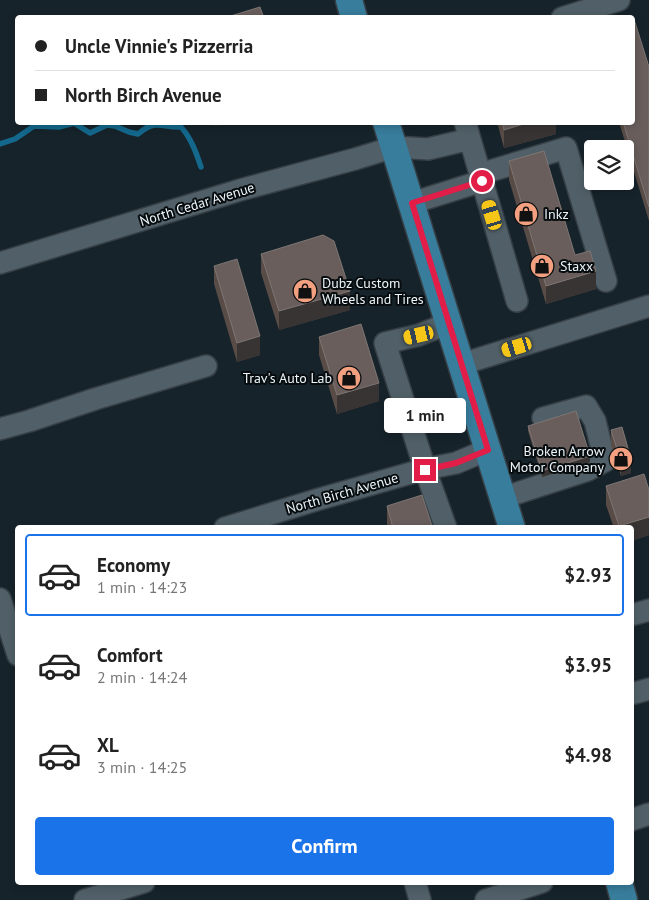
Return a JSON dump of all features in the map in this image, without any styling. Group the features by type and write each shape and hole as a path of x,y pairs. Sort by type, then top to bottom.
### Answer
{"main road":[{"path":"349,0 353,15"},
{"path":"387,125 511,525"},
{"path":"620,885 624,900"}],"street":[{"path":"572,15 619,0"},
{"path":"394,147 428,149 467,131 517,301"},
{"name":"North Cedar Avenue","path":"0,264 240,190 394,147"},
{"path":"412,203 566,148 606,281"},
{"path":"462,364 649,306"},
{"path":"445,525 425,470 385,343 419,335 449,323"},
{"path":"0,429 206,366"},
{"path":"502,498 588,470 605,461 595,421 586,406 543,418"},
{"name":"North Birch Avenue","path":"235,525 316,500 456,463 488,450"},
{"path":"15,591 0,597 15,645"},
{"path":"634,615 649,610"},
{"path":"634,693 649,689"},
{"path":"634,819 649,814"},
{"path":"91,895 132,885"},
{"path":"415,885 420,900"},
{"path":"486,900 534,888"}],"building":[{"path":"260,7 263,15 234,15"},
{"path":"635,22 649,67 649,207 634,158 634,140 629,140 624,125 635,125"},
{"path":"503,125 520,125 504,130"},
{"path":"544,151 575,255 590,251 596,271 546,286 509,161"},
{"name":"Dubz Custom Wheels and Tires","path":"323,235 334,241 350,291 279,311 261,254"},
{"path":"237,259 260,336 237,343 214,266"},
{"name":"Trav's Auto Lab","path":"361,324 379,383 337,395 319,337"},
{"path":"576,411 590,456 542,471 528,426"},
{"path":"622,427 631,459 621,462 611,430"},
{"path":"644,474 649,490 649,517 619,525 606,486"},
{"path":"422,495 432,525 392,525 387,506"}],"waterway":[{"path":"0,144 15,139 34,125"},
{"path":"34,126 59,127 66,125"},
{"path":"77,125 90,133 107,125"},
{"path":"107,125 138,134 144,129 155,125"},
{"path":"159,125 181,127 185,131 201,167"}],"place":[{"name":"Inkz","path":"526,214"},
{"name":"Staxx","path":"542,266"},
{"name":"Dubz Custom Wheels and Tires","path":"305,291"},
{"name":"Trav's Auto Lab","path":"349,378"},
{"name":"Broken Arrow Motor Company","path":"621,459"}],"route":[{"path":"425,470 456,463 488,450 412,203 482,181"}]}
